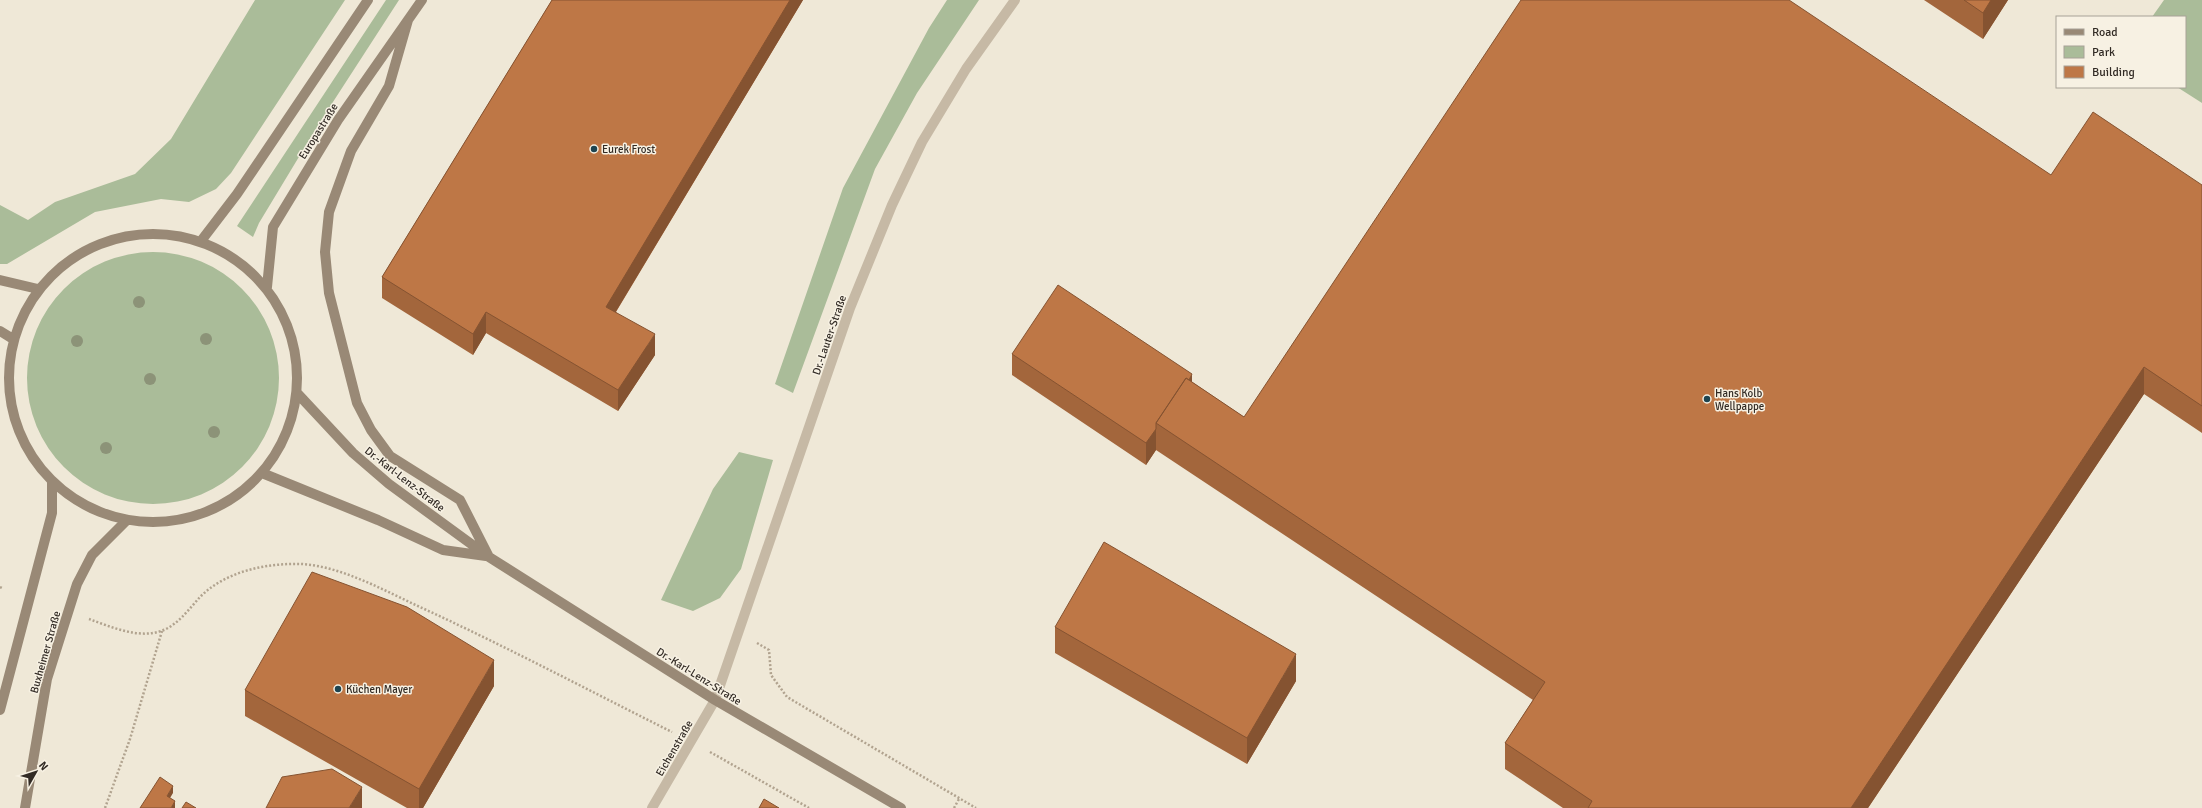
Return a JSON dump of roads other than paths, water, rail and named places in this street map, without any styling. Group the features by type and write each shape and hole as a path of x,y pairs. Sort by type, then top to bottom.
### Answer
{"main road":[{"path":"201,241 237,194 368,0"},
{"name":"Europastraße","path":"267,288 273,227 338,120 422,0"},
{"path":"408,20 389,86 350,151 329,212 325,252 329,293 357,403 371,430 390,456 460,500 489,557"},
{"path":"142,233 172,234 201,241 237,259 267,288 282,311 292,338 298,365 297,394 291,422 279,449 262,473 240,494 208,511 187,519 157,522 127,520 106,515 69,495 52,481 32,457 18,430 10,400 8,369 13,339 23,313 38,289 59,267 84,250 112,238 142,233"},
{"path":"0,280 38,289"},
{"path":"0,331 13,339"},
{"name":"Dr.-Karl-Lenz-Straße","path":"297,394 353,453 377,474 489,557 715,700 901,808"},
{"name":"Dr.-Karl-Lenz-Straße","path":"262,473 378,520 443,550 489,557"},
{"path":"0,710 52,513 52,481"},
{"name":"Buxheimer Straße","path":"25,808 47,679 77,584 92,555 127,520"}],"street":[{"name":"Dr.-Lauter-Straße","path":"715,700 850,308 892,205 930,129 966,69 1015,0"},
{"name":"Eichenstraße","path":"652,808 692,742 715,700"}],"place":[{"name":"Eurek Frost","path":"594,149"},
{"name":"Hans Kolb Wellpappe","path":"1707,399"},
{"name":"Küchen Mayer","path":"338,689"}]}
